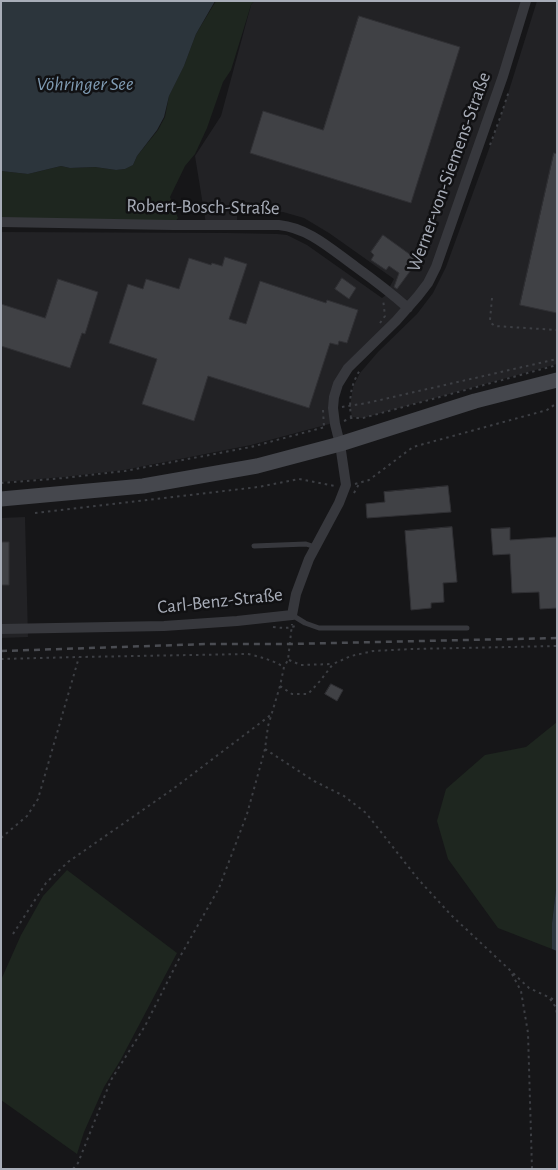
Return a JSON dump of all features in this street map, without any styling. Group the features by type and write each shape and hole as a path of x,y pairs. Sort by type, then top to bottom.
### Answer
{"main road":[{"path":"1,499 143,486 257,466 340,444 475,401 557,380"}],"street":[{"name":"Werner-von-Siemens-Straße","path":"340,444 335,424 328,408 338,384 348,368 408,308 428,283 436,267 503,76 526,1"},
{"name":"Robert-Bosch-Straße","path":"1,222 289,226 321,241 408,308"},
{"path":"340,444 346,485"},
{"name":"Carl-Benz-Straße","path":"1,629 164,626 296,618 296,594 309,559 339,503 346,485"}],"lane":[{"path":"254,546 306,544 315,547"},
{"path":"296,618 319,628 466,628"}],"path":[{"path":"378,324 385,316 384,300 380,295"},
{"path":"492,298 490,320 495,326 557,330"},
{"path":"324,427 322,414 328,408 367,403 557,359"},
{"path":"1,483 64,478 125,470 252,447 351,418 362,418 557,365"},
{"path":"35,513 258,487 299,479 332,486 360,483 369,480 413,447 547,410 557,404"},
{"path":"352,496 360,483"},
{"path":"74,1169 111,1080 145,1026 181,955 219,888 247,814 265,749 268,726 284,667 288,660 292,628 298,625 296,618"},
{"path":"288,660 301,665 333,664 351,656 373,651 412,648 557,646"},
{"path":"1,659 248,654 265,658 284,667"},
{"path":"1,838 27,816 38,799 79,657"},
{"path":"280,686 292,694 308,694 333,664"},
{"path":"13,934 46,883 68,862 172,789 272,714"},
{"path":"265,749 314,781 344,796 366,812 418,879 452,915 529,988 557,1002"},
{"path":"511,971 520,991 528,1033 532,1169"},
{"path":"550,999 556,1006 557,1013"}],"shaded area":[{"path":"216,1 254,1 251,5 231,70 223,82 207,128 195,154 185,166 170,197 178,218 172,225 1,221 1,171 28,174 61,166 116,170 125,169 133,165 137,156 158,130 165,117 169,96 184,66 196,34"},
{"path":"254,1 525,1 435,267 408,308 388,290 394,279 329,233 304,218 283,212 237,210 237,223 206,224 195,156 221,116 251,5"},
{"path":"537,1 557,1 557,364 363,418 352,417 350,406 353,387 360,373 378,352 417,314 433,293 446,267 501,116"},
{"path":"1,232 287,235 307,245 382,298 389,293 407,308 337,384 333,423 251,445 124,470 1,482"},
{"path":"25,517 28,637 1,638 1,518"},
{"path":"557,722 557,881 552,923 552,949 498,928 448,859 437,821 446,789 485,755 526,747"},
{"path":"67,870 177,953 120,1061 104,1087 84,1132 77,1154 1,1100 1,980 21,935 43,896"}],"water":[{"name":"Vöhringer See","path":"1,1 215,1 196,34 184,66 169,96 164,117 157,130 137,156 133,165 125,169 116,170 61,166 28,174 1,171"},
{"path":"557,881 557,951 552,949 552,923"}],"building":[{"path":"359,16 460,47 411,203 250,153 263,111 323,130"},
{"path":"554,153 557,154 557,313 520,305"},
{"path":"383,235 419,261 397,289 394,287 399,273 389,266 386,270 371,260 374,255 371,252"},
{"path":"225,257 247,264 229,319 246,324 260,281 326,303 327,300 358,310 347,343 339,341 338,345 330,343 309,408 208,376 194,421 142,404 157,359 109,343 128,284 143,289 146,279 179,289 189,258 211,265 212,263 222,266"},
{"path":"342,278 356,288 349,299 335,289"},
{"path":"58,279 98,292 85,334 82,333 70,368 1,346 1,304 45,318"},
{"path":"448,486 451,512 367,518 366,504 385,502 384,492"},
{"path":"452,527 457,582 443,583 444,602 431,603 431,608 411,610 405,531"},
{"path":"510,528 510,540 557,537 557,608 540,609 539,592 512,593 510,554 493,555 491,529"},
{"path":"1,542 9,542 9,585 1,585"},
{"path":"331,684 343,690 337,701 325,694"}],"railway":[{"path":"1,651 207,644 557,638"}]}
